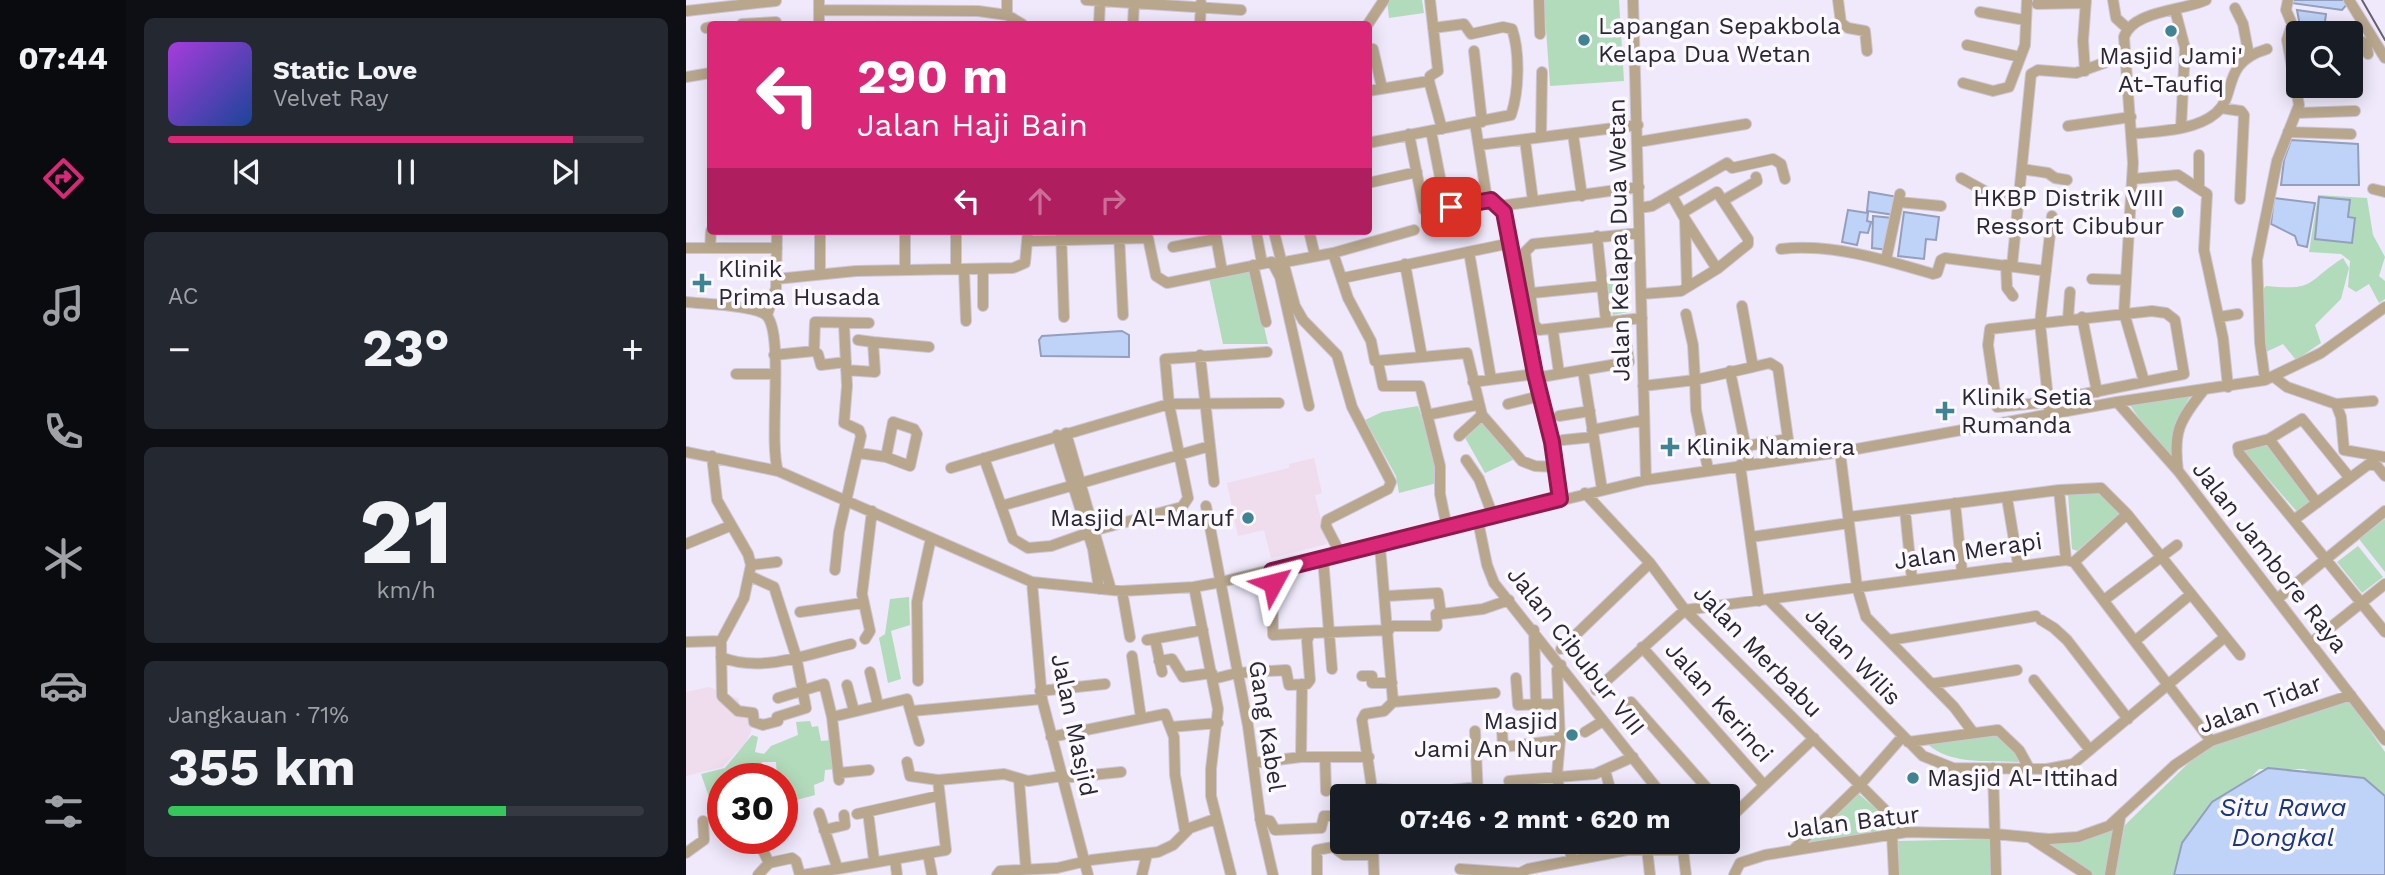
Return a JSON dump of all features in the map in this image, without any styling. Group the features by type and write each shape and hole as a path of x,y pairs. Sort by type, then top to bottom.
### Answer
{"street":[{"path":"686,11 776,0 776,21"},
{"path":"1007,0 1007,15"},
{"path":"1086,0 1201,4 1241,10"},
{"path":"1370,21 1384,0"},
{"path":"1430,0 1438,72 1430,76 1429,81 1446,208"},
{"path":"1539,0 1540,34"},
{"name":"Jalan Kelapa Dua Wetan","path":"1633,0 1639,142 1646,480"},
{"path":"1839,0 1841,23 1849,29 1866,31 1867,51"},
{"path":"2113,0 2116,17 2128,29"},
{"path":"2144,382 2124,313 2132,134 2124,37 2128,29 2148,18 2206,0"},
{"path":"2288,0 2286,10 2291,21"},
{"path":"2349,0 2385,58"},
{"path":"1099,21 1100,2"},
{"path":"1963,83 1993,91 2006,89 2012,83 2025,41 2025,20 2032,2 2086,2 2083,41 2085,71"},
{"path":"1133,3 1133,21"},
{"path":"820,5 953,10 1007,15 1017,21"},
{"path":"2235,8 2243,24 2249,56"},
{"path":"953,10 953,21"},
{"path":"2175,10 2185,48 2181,127"},
{"path":"1980,12 2025,20"},
{"path":"1372,142 1511,115 1515,68 1514,33 1509,27 1471,34 1465,24 1433,28"},
{"path":"2363,42 2366,43 2368,54"},
{"path":"1967,46 2020,57"},
{"path":"1372,49 1382,88"},
{"path":"2132,134 2203,121 2221,108 2231,78 2249,56 2267,49"},
{"path":"1474,51 1484,188 1506,217 1560,499"},
{"path":"2013,296 2007,288 2019,201 2031,74 2038,70 2069,74 2085,71 2126,55"},
{"path":"1541,137 1542,72"},
{"path":"686,77 707,74"},
{"path":"1372,90 1429,81"},
{"path":"2269,379 2259,330 2258,246 2277,161 2298,113 2298,98"},
{"path":"2221,108 2241,111 2244,116 2239,199"},
{"path":"2298,113 2355,111"},
{"path":"2068,126 2131,117"},
{"path":"1639,142 1746,124"},
{"path":"1479,145 1638,125"},
{"path":"2288,132 2351,134"},
{"path":"1409,134 1424,209 1582,196 1639,187"},
{"path":"1573,134 1582,196"},
{"path":"1525,140 1533,201"},
{"path":"2199,155 2201,187 2209,201 2205,257 2219,317 2228,387"},
{"path":"1639,208 1652,206 1672,196 1727,163 1732,168 1773,159 1781,164 1784,179"},
{"path":"2022,169 2049,173 2056,178 2067,180"},
{"path":"1372,182 1417,172"},
{"path":"2132,179 2178,175 2201,187"},
{"path":"1724,200 1756,181 1756,177"},
{"path":"1961,178 1992,195 2019,201"},
{"path":"2373,189 2385,192"},
{"path":"1642,294 1675,293 1717,269 1747,246 1748,239 1724,200 1716,193 1684,216"},
{"path":"1672,196 1717,269"},
{"path":"1886,260 1899,198 1941,206"},
{"path":"1684,216 1687,287"},
{"path":"2050,415 2040,323 2052,216"},
{"path":"1283,261 1333,253 1413,230"},
{"path":"1639,233 1527,246 1525,251 1535,327 1541,331 1642,318"},
{"path":"710,248 711,235"},
{"path":"767,316 774,299 777,235"},
{"path":"820,235 820,274"},
{"path":"905,235 905,270"},
{"path":"956,235 966,321"},
{"path":"776,279 820,274 1020,267 1026,259 1028,236 1090,235"},
{"path":"1119,235 1123,315"},
{"path":"1126,235 1148,238 1152,235"},
{"path":"1173,247 1215,235 1222,271"},
{"path":"1257,235 1262,263 1266,322"},
{"path":"1275,235 1294,306 1308,325 1338,355 1352,407 1391,482 1388,489 1327,520 1326,526 1340,553"},
{"path":"1310,235 1315,256"},
{"path":"1061,236 1064,317"},
{"path":"1597,236 1606,322"},
{"path":"1148,238 1160,281 1167,283 1262,263 1280,277 1309,406"},
{"path":"1343,278 1511,243"},
{"path":"1781,249 1800,247 1886,260 1933,274 1937,273 1941,260 1945,257 2046,271"},
{"path":"686,248 777,248"},
{"path":"1469,252 1490,379"},
{"path":"1333,253 1348,298 1371,341 1383,386 1420,386 1440,467 1440,494 1447,528"},
{"path":"1405,264 1422,357"},
{"path":"983,270 983,306"},
{"path":"2092,279 2126,280"},
{"path":"1532,293 1602,286"},
{"path":"2068,319 2070,292"},
{"path":"686,302 754,310 767,316 772,327 775,355 778,471"},
{"path":"1742,306 1753,367"},
{"path":"686,452 778,471 1028,581 1111,590 1194,587 1380,546 1560,499 1646,480 1840,452 2117,402 2269,379 2321,353 2384,311"},
{"path":"2124,313 2166,313 2177,326 2185,373 2048,401 1997,407 1988,345 1989,332 1993,327 2068,319 2124,313"},
{"path":"1686,314 1693,345 1695,380 1708,469"},
{"path":"2219,317 2238,314"},
{"path":"2082,317 2097,391"},
{"path":"1473,382 1629,362 1623,320"},
{"path":"869,323 815,322 814,351 818,354 819,364 875,372 873,342"},
{"path":"835,570 846,500 859,453 860,433 844,423 844,324"},
{"path":"1553,331 1559,373"},
{"path":"858,340 929,347"},
{"path":"775,355 814,351"},
{"path":"984,458 1013,539 1028,548 1051,546 1092,531 1185,505 1188,498 1169,404 1165,359 1267,352"},
{"path":"1377,364 1467,353 1480,410 1522,461 1535,466 1555,467"},
{"path":"1200,355 1214,482"},
{"path":"1643,386 1695,380 1770,363 1778,368 1787,440 1704,453"},
{"path":"1583,370 1602,489"},
{"path":"1730,371 1745,445 1751,537 1763,600"},
{"path":"736,374 775,374"},
{"path":"2269,379 2336,404 2373,401"},
{"path":"2179,472 2175,442 2179,424 2203,391"},
{"path":"1508,404 1540,396"},
{"name":"Jalan Jambore Raya","path":"2117,402 2179,472 2385,740"},
{"path":"951,468 1169,404 1206,406 1279,403"},
{"path":"2336,404 2342,417 2344,450 2385,457"},
{"path":"1427,415 1480,410"},
{"path":"1459,436 1480,410"},
{"path":"1559,416 1590,411"},
{"path":"2349,477 2302,419 2269,439 2242,443 2237,449 2385,632"},
{"path":"1563,440 1644,420"},
{"path":"1062,434 1111,590 1130,638"},
{"path":"2269,439 2317,503"},
{"path":"1001,506 1210,446"},
{"path":"1840,452 1857,587 1871,624 1890,640 1954,707 1972,731"},
{"path":"859,453 887,457"},
{"path":"712,456 715,494 730,526 748,554 751,571 739,610 721,641 724,699 739,711 752,712 754,723 779,724 777,717 809,707 774,587 751,571"},
{"path":"1466,460 1479,479 1493,516"},
{"path":"2295,519 2369,464 2376,466 2385,476"},
{"path":"1751,537 1905,510 2059,490 2101,488 2127,514 2240,655"},
{"path":"2059,490 2070,561"},
{"name":"Jalan Merbabu","path":"1585,493 1650,563 1685,610 1907,832"},
{"path":"2007,498 2018,564"},
{"path":"1955,503 1962,572"},
{"name":"Gang Kabel","path":"1206,506 1237,673 1260,819 1273,875"},
{"path":"1905,510 1912,580"},
{"path":"865,639 870,631 863,603 866,542 872,511"},
{"path":"2277,599 2385,511"},
{"path":"2070,561 2127,514"},
{"name":"Jalan Cibubur VIII","path":"1478,521 1489,575 1654,784"},
{"path":"686,544 730,526"},
{"path":"918,681 917,602 931,538"},
{"path":"2104,600 2176,545"},
{"path":"1372,784 1363,717 1388,709 1393,702 1387,596 1380,546"},
{"path":"1323,558 1332,668"},
{"name":"Jalan Merapi","path":"1685,610 2018,564 2070,561 2104,600 2211,741"},
{"path":"751,571 777,562"},
{"path":"1561,649 1650,563"},
{"path":"1272,571 1273,635 1437,626 1436,614 1483,609 1509,600"},
{"name":"Jalan Masjid","path":"1028,581 1041,695 1088,875"},
{"path":"2311,643 2385,584"},
{"path":"1194,587 1213,676 1218,723 1211,769 1215,819 1231,875"},
{"path":"1387,596 1438,593 1441,614"},
{"path":"2135,641 2191,594"},
{"name":"Jalan Wilis","path":"1763,600 1923,756 1953,768 2068,766 2225,637"},
{"path":"800,612 863,603"},
{"path":"1596,690 1685,610"},
{"path":"1890,640 2038,618 2067,640 2128,719"},
{"path":"1203,630 1151,640 1160,667 1172,659 1183,677 1286,670 1289,685 1302,684 1310,680 1307,641 1310,633"},
{"path":"1534,630 1536,704"},
{"path":"686,642 721,641"},
{"path":"721,657 746,664 851,644"},
{"name":"Jalan Kerinci","path":"1642,647 1764,785"},
{"path":"1132,656 1141,718"},
{"path":"1558,784 1560,740 1557,670 1561,664"},
{"path":"1931,684 2017,670"},
{"path":"870,672 878,705"},
{"path":"1362,676 1372,676 1372,683 1392,683"},
{"path":"1516,678 1518,705 1558,704"},
{"path":"2034,680 2090,750"},
{"path":"778,698 824,684 832,717 839,777 869,770"},
{"path":"912,711 1105,684"},
{"path":"1301,757 1302,684"},
{"path":"847,685 854,711"},
{"path":"1393,702 1495,693"},
{"name":"Jalan Tidar","path":"2030,838 2078,837 2109,826 2175,765 2211,741 2351,695"},
{"path":"832,717 907,699 919,741"},
{"path":"1620,711 1631,702 1703,784"},
{"path":"1051,737 1165,714 1171,727 1175,775 1185,831"},
{"path":"1584,732 1603,721"},
{"path":"1171,727 1218,723"},
{"path":"1502,730 1503,747 1560,740"},
{"path":"1793,850 1906,739 1998,730 2019,750 2029,768"},
{"path":"1475,731 1478,784"},
{"path":"1740,807 1814,738"},
{"path":"1252,763 1301,757 1368,757"},
{"path":"1325,757 1326,791"},
{"path":"1509,780 1557,775 1574,777 1605,771 1633,757"},
{"path":"907,762 910,776 938,780 1000,774 1019,780 1039,781 1121,772"},
{"path":"1993,768 1996,875"},
{"path":"1605,771 1609,784"},
{"path":"758,875 769,863 794,858 802,875 874,860 928,854 947,848 938,780"},
{"path":"1019,780 1026,869"},
{"path":"874,860 863,813 939,796"},
{"path":"819,813 841,869"},
{"path":"824,830 845,825 844,815"},
{"path":"1260,819 1270,821 1275,830 1290,831 1321,828 1324,817 1330,817"},
{"path":"2110,875 2120,818"},
{"path":"997,875 1000,871 1084,863 1167,849 1185,831 1215,819"},
{"path":"686,853 704,840 703,821"},
{"name":"Jalan Batur","path":"1734,875 1734,869 1743,862 1793,850 1907,832 1995,834 2030,838"},
{"path":"1892,834 1894,875"},
{"path":"2030,838 2087,875"},
{"path":"1317,875 1317,850 1330,848"},
{"path":"1142,875 1147,853"},
{"path":"765,854 769,863"},
{"path":"928,854 932,875"},
{"path":"1373,854 1374,875"},
{"path":"1571,854 1572,860"},
{"path":"1460,869 1517,874 1596,854"},
{"path":"1648,854 1650,875"},
{"path":"1684,854 1686,875"},
{"path":"895,859 897,875"}],"shaded area":[{"path":"1314,458 1322,493 1315,495 1327,544 1271,558 1264,530 1238,536 1227,483 1289,468 1289,464"},
{"path":"709,687 739,699 739,710 752,711 751,732 745,744 726,763 707,763 707,771 686,776 686,692"}],"green space":[{"path":"1387,0 1422,0 1424,13 1389,18"},
{"name":"Lapangan Sepakbola Kelapa Dua Wetan","path":"1544,0 1619,0 1624,81 1550,86"},
{"path":"2318,195 2367,198 2373,235 2385,257 2379,276 2385,281 2385,299 2379,303 2369,284 2356,292 2348,287 2350,261 2341,254 2309,252"},
{"path":"2343,258 2349,268 2341,299 2315,325 2321,343 2296,360 2283,344 2266,352 2263,289 2266,286 2303,286"},
{"path":"1251,270 1268,344 1223,344 1209,278"},
{"path":"1622,274 1628,312 1613,315 1606,276"},
{"path":"2192,393 2175,423 2173,452 2165,456 2130,405"},
{"path":"1418,406 1431,446 1437,483 1399,493 1396,476 1365,420 1382,412"},
{"path":"1483,419 1517,458 1485,473 1464,436"},
{"path":"2269,443 2312,502 2299,514 2242,449"},
{"path":"2068,493 2103,493 2121,512 2077,551 2072,549"},
{"path":"2385,519 2385,572 2359,539"},
{"path":"2358,546 2383,577 2362,593 2337,562"},
{"path":"909,597 910,625 891,631 901,679 888,683 879,638 885,634 890,599"},
{"path":"2348,699 2385,752 2385,796 2364,778 2316,775 2304,769 2259,769 2245,783 2211,802 2181,844 2173,875 2114,875 2125,825 2211,741"},
{"path":"810,721 812,727 818,726 821,741 832,740 835,769 825,770 824,781 814,785 815,795 798,800 798,763 729,763 752,735 758,737 755,752 764,754 771,746 798,735 796,722"},
{"path":"1998,727 2023,754 2018,762 1954,758 1932,748 1923,739"},
{"path":"707,772 707,791 701,774"},
{"path":"1853,789 1889,820 1889,832 1876,834 1870,831 1865,835 1811,843 1810,833"},
{"path":"2114,824 2108,875 2092,875 2046,844"},
{"path":"1990,839 1991,875 1899,875 1898,841"}],"water":[{"path":"2291,0 2345,0 2348,3 2342,10 2291,3"},
{"path":"2297,10 2326,14 2325,21 2299,21"},
{"path":"2291,140 2358,144 2359,185 2281,185 2284,160"},
{"path":"1869,192 1898,197 1895,215 1867,211"},
{"path":"2319,197 2350,200 2348,217 2355,218 2352,243 2315,239"},
{"path":"2274,198 2315,203 2307,247 2298,245 2295,236 2271,224"},
{"path":"1848,210 1868,213 1867,221 1871,222 1868,233 1860,232 1857,245 1842,242"},
{"path":"1904,212 1939,217 1936,240 1926,239 1924,259 1898,256"},
{"path":"1873,216 1892,218 1888,250 1872,248"},
{"path":"1122,331 1129,335 1129,357 1041,356 1039,340 1042,336"},
{"name":"Situ Rawa Dongkal","path":"2268,768 2364,778 2385,796 2385,875 2174,875 2182,843 2212,802"}],"tram line":[{"path":"2362,0 2385,40"}],"place":[{"name":"Masjid Jami' At-Taufiq","path":"2171,31"},
{"name":"Lapangan Sepakbola Kelapa Dua Wetan","path":"1584,40"},
{"name":"HKBP Distrik VIII Ressort Cibubur","path":"2178,212"},
{"name":"Klinik Prima Husada","path":"702,283"},
{"name":"Klinik Setia Rumanda","path":"1945,411"},
{"name":"Klinik Namiera","path":"1670,447"},
{"name":"Masjid Al-Maruf","path":"1248,518"},
{"name":"Masjid Jami An Nur","path":"1572,735"},
{"name":"Masjid Al-Ittihad","path":"1913,778"}],"route":[{"path":"1273,583 1272,571 1560,499 1552,442 1535,374 1506,217 1503,209 1491,200 1451,207"}]}
